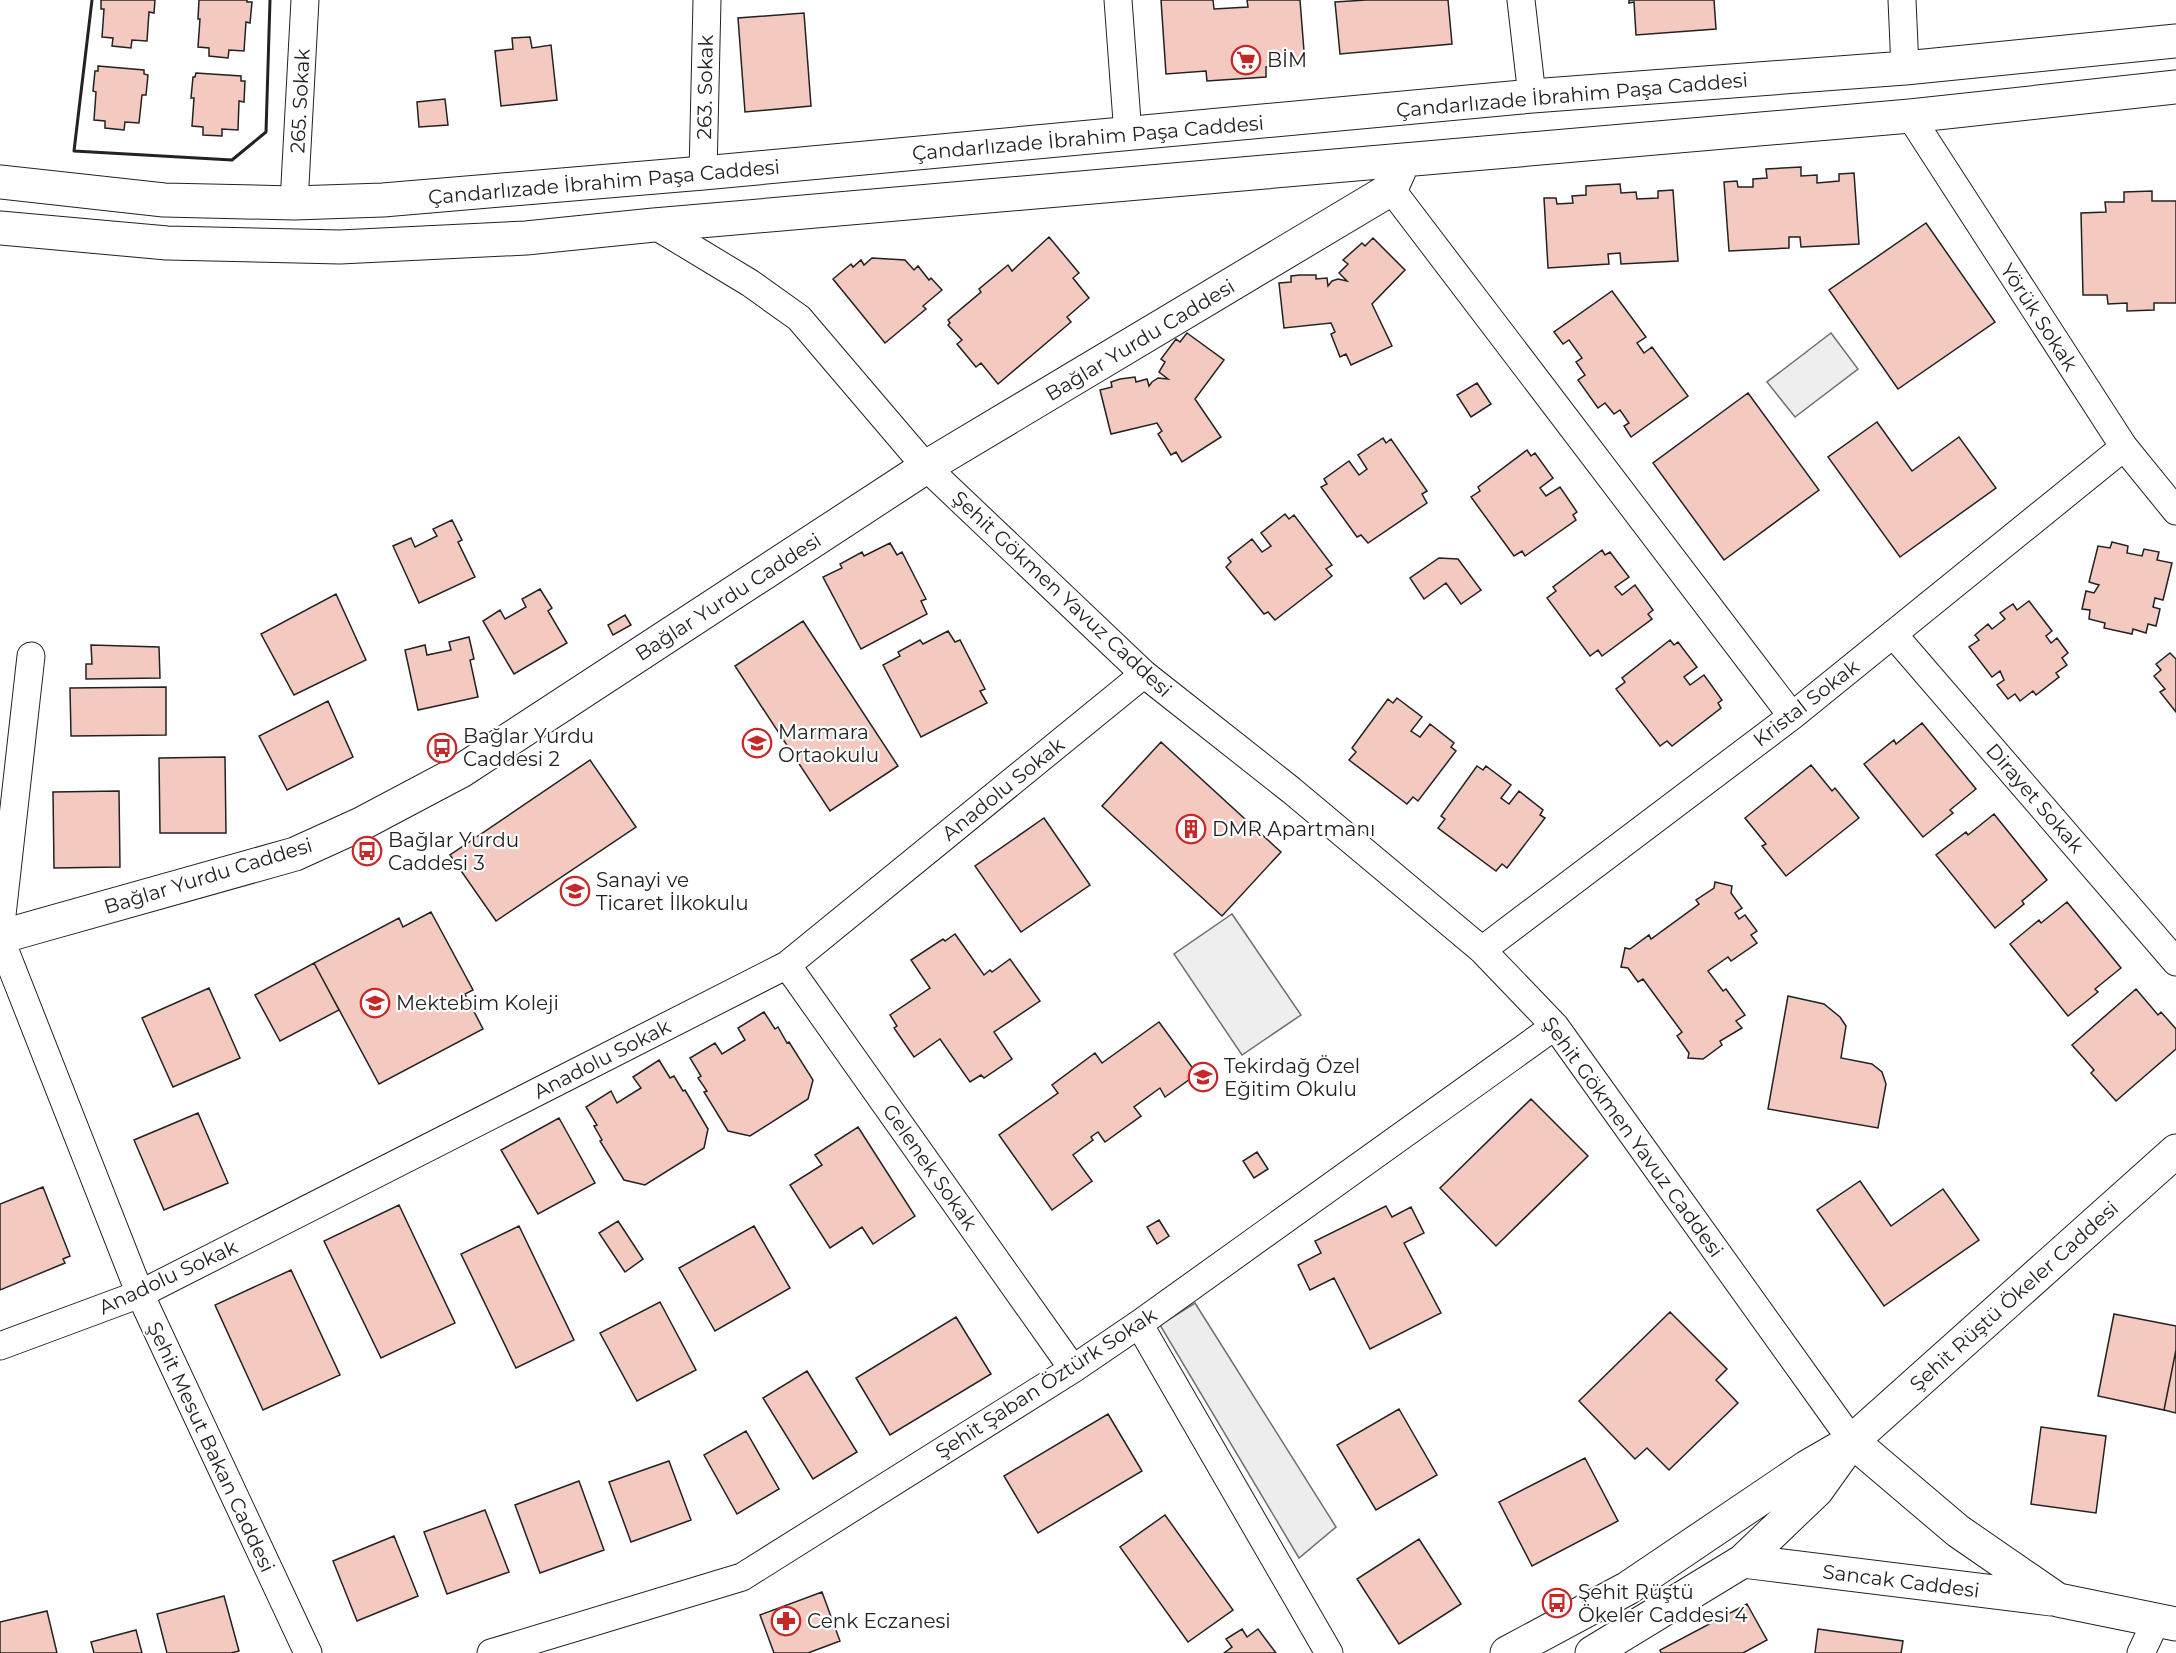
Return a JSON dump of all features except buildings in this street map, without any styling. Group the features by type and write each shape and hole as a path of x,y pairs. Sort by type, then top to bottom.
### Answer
{"main road":[{"name":"Çandarlızade İbrahim Paşa Caddesi","path":"0,182 164,200 294,203 435,197 1532,96 1905,68 2176,40"},
{"path":"0,228 167,243 340,247 526,238 1910,116 2176,87"},
{"path":"1391,189 1404,160"},
{"name":"Bağlar Yurdu Caddesi","path":"0,936 294,854 361,824 461,771 926,467 1391,189"},
{"name":"Şehit Rüştü Ökeler Caddesi","path":"1507,1653 1628,1588 1807,1467 1852,1441 2176,1151"},
{"name":"Şehit Rüştü Ökeler Caddesi","path":"1597,1652 1743,1561 1817,1490 1852,1441"},
{"name":"Sancak Caddesi","path":"1852,1441 1958,1531 2058,1600"},
{"name":"Sancak Caddesi","path":"1743,1561 2058,1600 2166,1623"}],"street":[{"name":"265. Sokak","path":"294,203 305,0"},
{"name":"263. Sokak","path":"703,173 707,0"},
{"path":"1118,0 1128,135"},
{"path":"1521,0 1532,96"},
{"path":"1902,0 1905,68"},
{"name":"Yörük Sokak","path":"1910,116 2124,447 2176,511"},
{"path":"1391,189 1792,716"},
{"name":"Şehit Gökmen Yavuz Caddesi","path":"654,225 750,283 799,318 926,467 1144,674 1290,790 1482,950 1555,1026 1852,1441"},
{"name":"Kristal Sokak","path":"1482,950 1792,716 2124,447"},
{"name":"Dirayet Sokak","path":"1893,634 2176,962"},
{"name":"Şehit Mesut Bakan Caddesi","path":"31,656 0,936 140,1294 308,1653"},
{"name":"Anadolu Sokak","path":"0,1346 140,1294 787,965 1144,674"},
{"name":"Gelenek Sokak","path":"787,965 1073,1369"},
{"name":"Şehit Şaban Öztürk Sokak","path":"491,1653 742,1577 1073,1369 1555,1026"},
{"path":"1139,1324 1329,1653"},
{"path":"2141,1653 2166,1623"}],"shaded area":[{"path":"1831,333 1858,369 1795,417 1767,382"},
{"path":"1232,914 1301,1015 1242,1055 1174,954"},
{"path":"1195,1303 1336,1527 1299,1558 1160,1325"}],"wall":[{"path":"92,0 74,151 232,160 266,132 270,0"}],"place":[{"name":"BİM","path":"1246,60"},
{"name":"Marmara Ortaokulu","path":"757,743"},
{"name":"Bağlar Yurdu Caddesi 2","path":"442,748"},
{"name":"DMR Apartmanı","path":"1191,829"},
{"name":"Bağlar Yurdu Caddesi 3","path":"367,851"},
{"name":"Sanayi ve Ticaret İlkokulu","path":"575,891"},
{"name":"Mektebim Koleji","path":"375,1003"},
{"name":"Tekirdağ Özel Eğitim Okulu","path":"1203,1077"},
{"name":"Şehit Rüştü Ökeler Caddesi 4","path":"1557,1603"},
{"name":"Cenk Eczanesi","path":"786,1621"}]}
